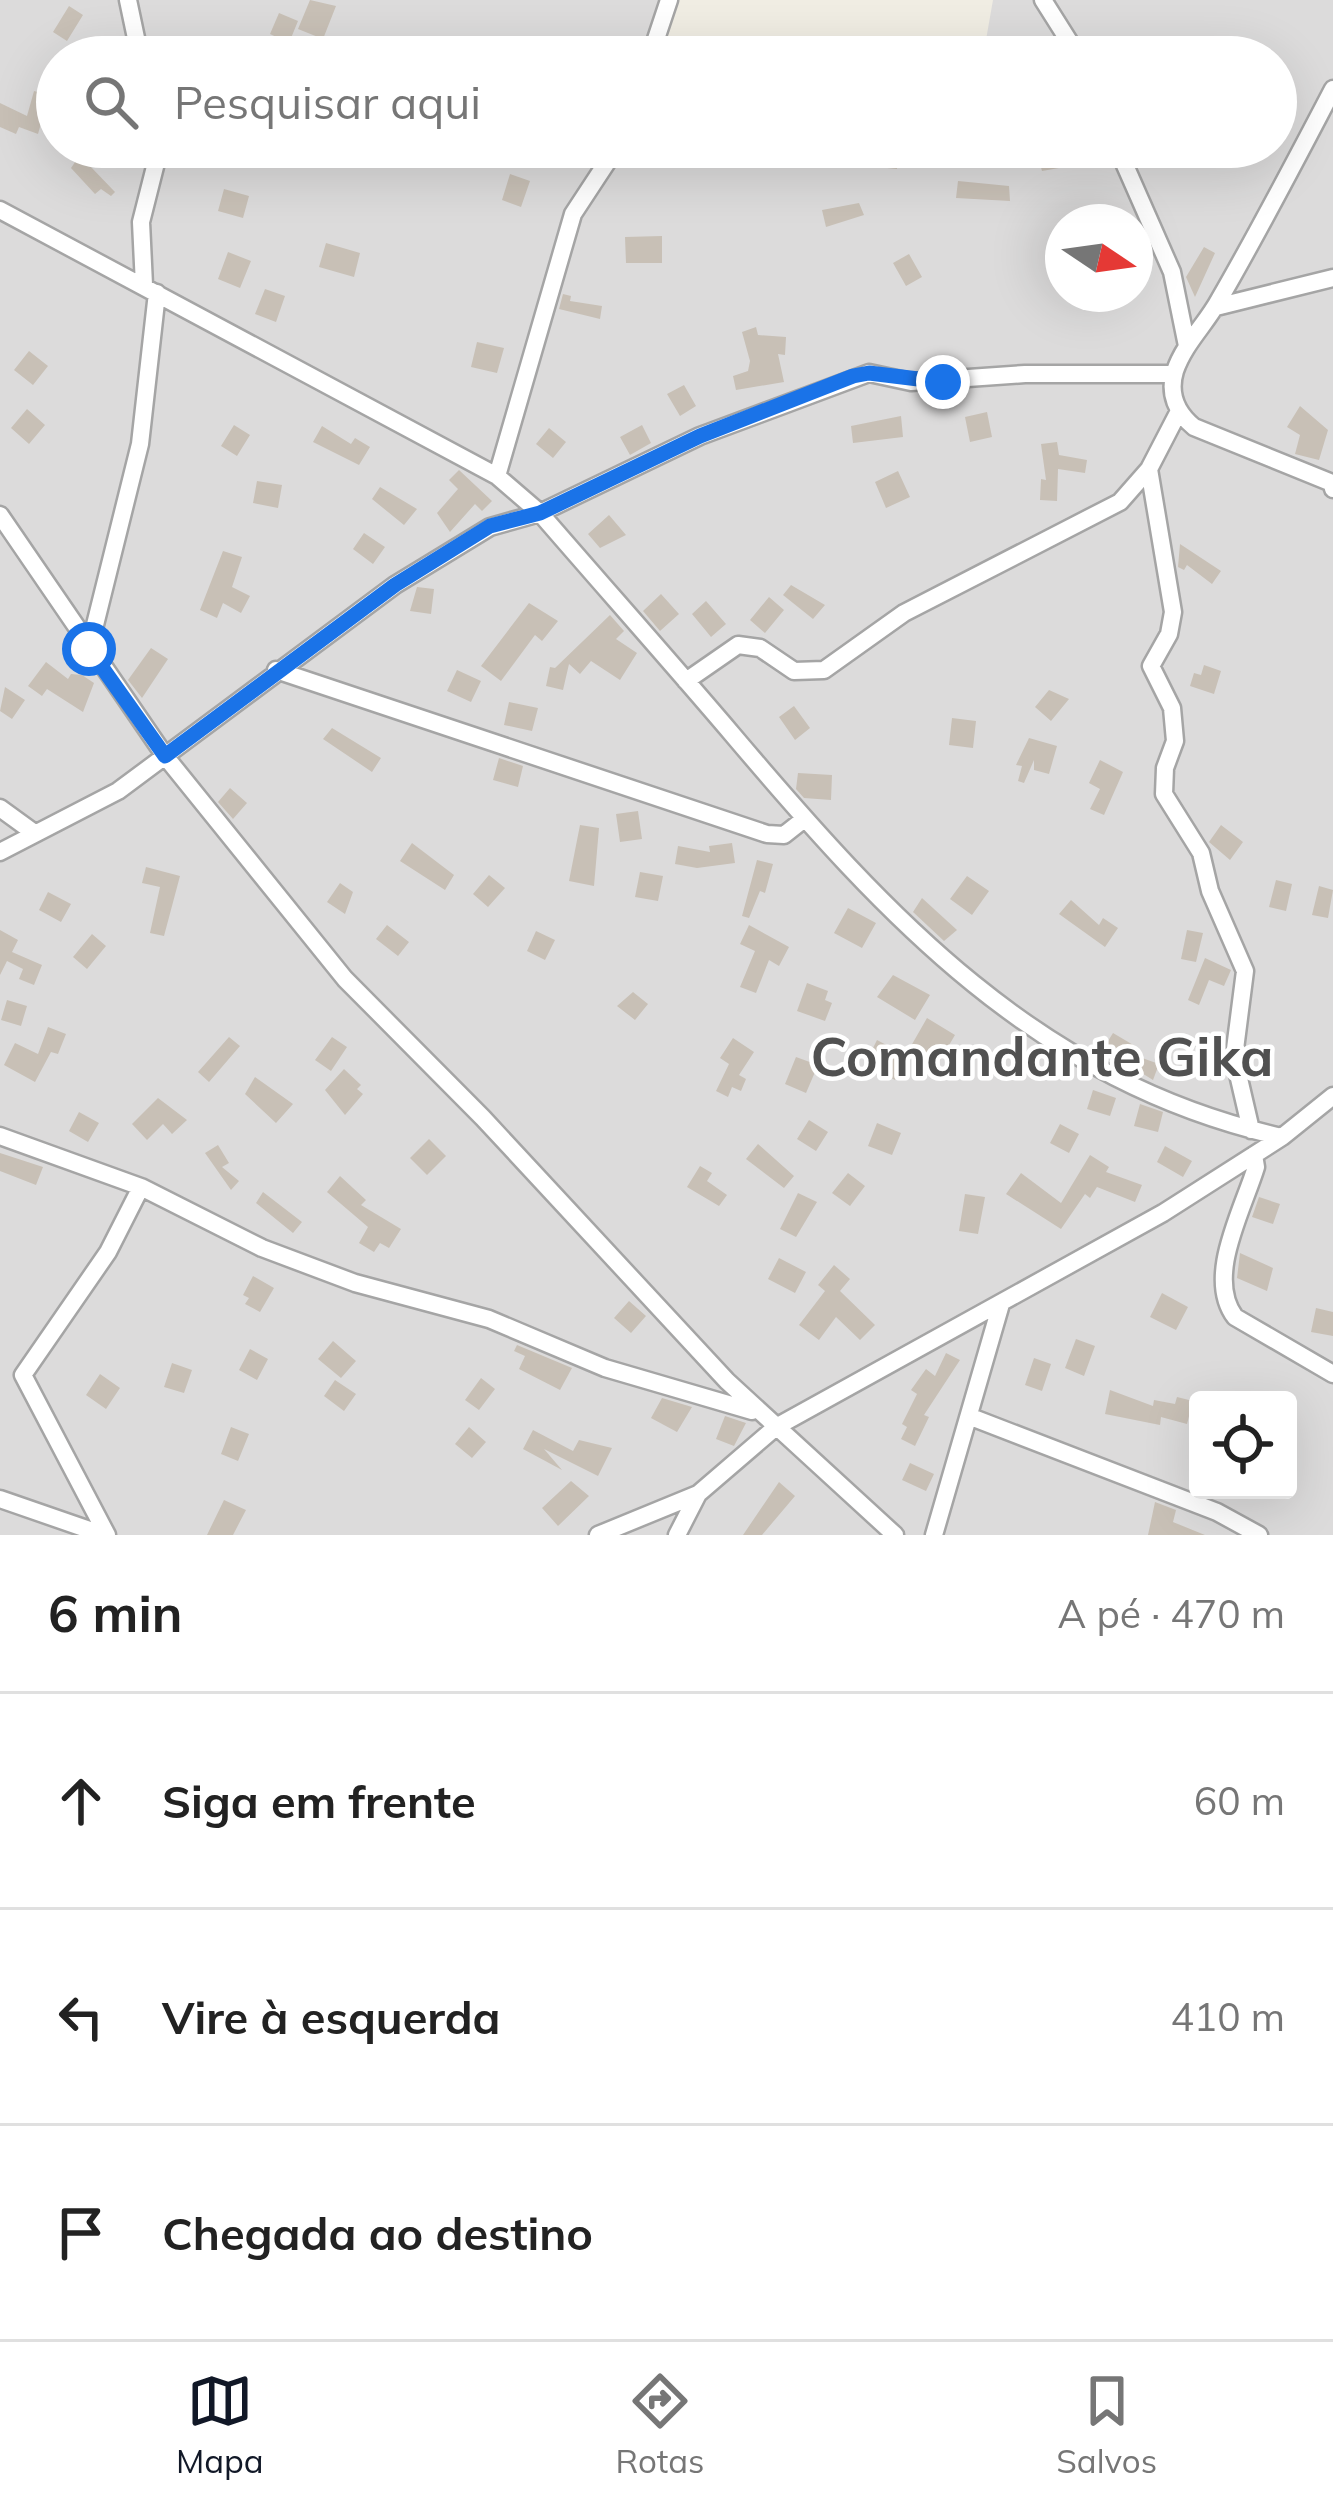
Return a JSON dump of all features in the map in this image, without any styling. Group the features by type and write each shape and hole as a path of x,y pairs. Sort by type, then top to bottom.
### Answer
{"street":[{"path":"128,0 136,36"},
{"path":"657,36 669,0"},
{"path":"1043,0 1066,36"},
{"path":"1297,156 1333,89"},
{"path":"89,649 140,444 151,289 141,222 155,168"},
{"path":"497,476 573,214 603,168"},
{"path":"1126,168 1172,272 1187,346"},
{"path":"686,681 738,645 760,648 794,670 824,670 904,613 1120,502 1149,469 1178,413 1174,374 1187,346 1216,307 1291,168"},
{"path":"0,210 302,376 497,476 540,513 803,820 944,964 1053,1046 1137,1088 1282,1137"},
{"path":"1216,307 1333,278"},
{"path":"0,852 118,791 395,585 490,526 540,513 700,436 869,373 927,382 1024,374 1174,374"},
{"path":"1178,413 1228,444 1333,485"},
{"path":"1149,469 1173,600 1169,634 1151,666 1172,708 1175,742 1165,768 1164,794 1201,853 1215,903 1243,959 1234,1057 1251,1130"},
{"path":"0,515 165,756 345,979 759,1413 895,1535"},
{"path":"276,670 767,834 784,835 803,820"},
{"path":"0,808 33,832"},
{"path":"598,1535 698,1494 776,1427 1163,1213 1282,1137 1333,1096"},
{"path":"0,1136 141,1187 262,1248 356,1283 489,1319 605,1368 759,1413"},
{"path":"1254,1155 1256,1167 1225,1270 1226,1304 1235,1317 1333,1374"},
{"path":"106,1535 23,1375 108,1252 141,1187"},
{"path":"934,1535 1001,1304"},
{"path":"971,1417 1217,1513 1259,1535"},
{"path":"677,1535 698,1494"},
{"path":"0,1498 106,1535"}],"shaded area":[{"path":"0,0 664,0 656,36 36,36 36,168 1297,168 1297,36 987,36 993,0 1333,0 1333,1535 0,1535"}],"building":[{"path":"310,0 336,6 324,36 298,29"},
{"path":"69,6 83,15 70,36 53,32"},
{"path":"279,13 298,21 292,36 270,34"},
{"path":"36,92 36,133 19,127 16,134 0,127 0,103 27,116"},
{"path":"71,168 92,168 115,192 111,196 101,189 95,194"},
{"path":"510,174 530,181 521,207 502,200"},
{"path":"958,181 1009,186 1010,201 956,198"},
{"path":"224,189 249,196 243,218 218,211"},
{"path":"859,203 864,215 826,227 822,210"},
{"path":"662,236 662,263 626,263 625,237"},
{"path":"326,243 360,253 354,277 319,267"},
{"path":"1204,247 1215,253 1195,297 1186,277"},
{"path":"228,252 251,261 240,288 218,279"},
{"path":"909,254 922,277 906,286 893,263"},
{"path":"265,289 285,296 276,322 255,314"},
{"path":"563,294 571,296 570,301 602,306 600,319 559,309"},
{"path":"756,327 758,335 786,337 785,355 778,354 784,382 736,390 733,376 748,371 750,361 742,332"},
{"path":"477,342 504,348 497,373 471,367"},
{"path":"29,351 48,366 33,385 14,370"},
{"path":"684,385 696,406 680,416 667,394"},
{"path":"1300,406 1328,430 1319,460 1295,454 1300,435 1287,427"},
{"path":"27,409 45,425 29,444 11,428"},
{"path":"987,412 992,437 970,442 965,417"},
{"path":"901,416 903,437 853,443 851,426"},
{"path":"234,425 250,435 237,456 221,446"},
{"path":"642,425 651,443 630,455 620,437"},
{"path":"322,426 351,444 355,438 370,447 359,465 313,442"},
{"path":"549,428 566,442 553,458 536,444"},
{"path":"1057,442 1059,455 1087,460 1085,473 1058,469 1057,501 1040,500 1041,479 1046,480 1041,444"},
{"path":"459,470 492,501 482,511 475,504 450,532 437,513 458,489 449,480"},
{"path":"898,471 910,497 886,508 875,482"},
{"path":"257,481 282,485 278,508 253,503"},
{"path":"380,487 417,509 404,525 372,499"},
{"path":"609,515 626,535 600,548 588,534"},
{"path":"364,533 385,547 373,564 353,549"},
{"path":"1180,544 1221,571 1212,584 1187,565 1184,570 1178,567"},
{"path":"223,551 242,557 232,587 250,596 241,613 223,603 217,618 200,610"},
{"path":"791,585 825,605 813,619 783,595"},
{"path":"417,587 434,589 431,614 410,611"},
{"path":"661,594 679,614 660,631 643,611"},
{"path":"769,597 784,610 765,633 750,620"},
{"path":"706,601 726,624 711,637 692,614"},
{"path":"529,603 558,621 542,641 535,635 501,681 481,666"},
{"path":"610,615 624,631 616,639 637,653 620,680 591,661 580,674 569,664 563,690 546,686 550,667 555,668"},
{"path":"151,648 168,659 142,698 128,680"},
{"path":"46,662 68,679 71,674 82,675 94,683 83,712 47,689 42,696 28,686"},
{"path":"1204,665 1221,671 1214,694 1190,686 1194,673 1201,675"},
{"path":"457,670 481,681 471,702 447,691"},
{"path":"5,687 25,700 12,719 0,711"},
{"path":"1049,690 1069,699 1051,721 1035,707"},
{"path":"509,702 538,708 532,731 504,725"},
{"path":"794,706 810,728 795,740 779,717"},
{"path":"952,718 976,721 973,748 949,745"},
{"path":"332,728 381,758 372,772 323,739"},
{"path":"1029,738 1057,746 1049,774 1034,770 1034,760 1024,783 1018,781 1022,766 1016,765"},
{"path":"499,758 523,766 518,787 493,780"},
{"path":"1100,760 1123,772 1104,815 1090,809 1100,789 1089,783"},
{"path":"798,773 832,775 831,800 804,798 796,789"},
{"path":"230,788 247,803 233,819 218,802"},
{"path":"638,811 642,839 620,842 616,814"},
{"path":"580,825 599,828 594,886 569,881"},
{"path":"1221,825 1243,842 1230,860 1209,842"},
{"path":"412,843 454,875 445,890 400,861"},
{"path":"732,843 735,863 697,868 675,864 678,846 710,852 709,846"},
{"path":"757,860 773,864 765,893 760,891 749,918 742,916"},
{"path":"146,867 180,876 164,936 150,933 160,887 142,883"},
{"path":"640,872 663,876 658,901 635,897"},
{"path":"489,875 505,888 488,907 473,894"},
{"path":"967,876 989,891 972,915 950,899"},
{"path":"1276,880 1292,884 1286,911 1269,907"},
{"path":"340,883 353,892 345,914 327,902"},
{"path":"1319,886 1333,890 1328,918 1312,915"},
{"path":"48,892 71,904 61,922 39,910"},
{"path":"922,898 957,930 944,941 913,912"},
{"path":"1071,900 1099,925 1103,918 1118,928 1105,947 1059,914"},
{"path":"848,908 876,923 862,948 834,933"},
{"path":"387,925 409,942 398,956 376,939"},
{"path":"749,925 789,947 779,966 769,960 756,993 740,987 755,951 740,944"},
{"path":"0,930 18,940 12,952 42,965 34,985 19,979 23,969 7,961 0,975"},
{"path":"1187,930 1203,933 1196,962 1181,959"},
{"path":"536,931 555,940 545,960 527,951"},
{"path":"92,934 106,946 87,969 73,957"},
{"path":"1205,958 1231,970 1224,986 1209,980 1199,1005 1188,1000"},
{"path":"893,975 930,995 915,1020 877,997"},
{"path":"807,983 828,991 825,1000 832,1003 825,1021 797,1011"},
{"path":"633,992 648,1004 635,1020 617,1006"},
{"path":"7,1000 27,1006 21,1026 1,1020"},
{"path":"927,1018 955,1035 935,1069 907,1053"},
{"path":"48,1027 66,1034 58,1054 51,1052 35,1082 4,1065 15,1043 38,1054"},
{"path":"1113,1033 1135,1046 1131,1054 1159,1064 1153,1080 1103,1049"},
{"path":"229,1037 240,1046 209,1082 198,1072"},
{"path":"332,1037 347,1047 331,1071 315,1060"},
{"path":"733,1038 754,1052 739,1075 746,1079 741,1091 732,1087 728,1097 716,1091 729,1064 720,1058"},
{"path":"877,1040 907,1056 895,1080 865,1064"},
{"path":"796,1057 818,1065 806,1093 785,1084"},
{"path":"344,1069 361,1085 357,1089 363,1094 345,1115 325,1090"},
{"path":"255,1077 293,1104 276,1123 245,1094"},
{"path":"1093,1090 1116,1098 1110,1116 1087,1109"},
{"path":"158,1098 187,1120 172,1134 163,1124 147,1140 132,1124"},
{"path":"1140,1104 1163,1112 1158,1132 1134,1126"},
{"path":"79,1112 99,1123 88,1142 69,1131"},
{"path":"809,1120 828,1132 816,1151 797,1139"},
{"path":"877,1123 901,1133 892,1155 868,1146"},
{"path":"1060,1124 1079,1134 1069,1153 1050,1143"},
{"path":"429,1139 446,1156 427,1175 410,1158"},
{"path":"758,1144 794,1176 784,1188 746,1159"},
{"path":"218,1145 229,1163 222,1167 239,1181 231,1190 205,1153"},
{"path":"1165,1146 1192,1161 1183,1177 1157,1162"},
{"path":"0,1153 43,1167 36,1185 0,1171"},
{"path":"1090,1155 1109,1167 1106,1172 1142,1185 1135,1202 1097,1187 1090,1198 1085,1194 1061,1229 1006,1194 1021,1173 1061,1203"},
{"path":"700,1166 712,1173 707,1181 727,1195 719,1206 687,1187"},
{"path":"848,1173 865,1186 850,1206 832,1193"},
{"path":"340,1176 366,1200 361,1205 401,1229 389,1248 380,1243 374,1252 359,1243 368,1227 327,1192"},
{"path":"263,1192 302,1222 293,1233 256,1203"},
{"path":"798,1193 817,1202 796,1237 780,1229"},
{"path":"965,1194 985,1197 978,1234 959,1231"},
{"path":"1259,1197 1280,1204 1273,1224 1252,1217"},
{"path":"1240,1253 1273,1268 1267,1291 1237,1278"},
{"path":"779,1258 806,1272 795,1293 768,1279"},
{"path":"834,1265 850,1279 840,1291 875,1325 860,1340 836,1317 819,1340 799,1325 825,1291 818,1285"},
{"path":"253,1276 274,1288 260,1312 245,1304 249,1298 243,1295"},
{"path":"1162,1293 1188,1307 1176,1330 1150,1317"},
{"path":"629,1301 646,1316 631,1333 614,1318"},
{"path":"1316,1308 1333,1312 1333,1336 1311,1332"},
{"path":"1076,1339 1095,1346 1084,1376 1065,1368"},
{"path":"333,1341 356,1361 341,1378 318,1359"},
{"path":"517,1345 572,1368 560,1390 519,1369 525,1356 514,1351"},
{"path":"250,1349 268,1359 257,1380 239,1370"},
{"path":"946,1353 960,1360 924,1415 929,1417 915,1446 901,1439 907,1427 902,1424 917,1394 911,1390 926,1369 935,1376"},
{"path":"1034,1358 1051,1364 1042,1391 1025,1385"},
{"path":"172,1363 192,1370 184,1393 164,1387"},
{"path":"100,1374 120,1388 106,1409 86,1395"},
{"path":"481,1378 495,1389 479,1410 465,1400"},
{"path":"335,1380 356,1394 344,1411 324,1396"},
{"path":"1110,1390 1153,1406 1154,1400 1175,1404 1177,1397 1189,1400 1187,1424 1161,1417 1160,1425 1105,1414"},
{"path":"662,1398 692,1407 677,1432 651,1418"},
{"path":"725,1416 746,1423 734,1446 716,1439"},
{"path":"231,1427 249,1434 238,1461 221,1454"},
{"path":"469,1427 486,1442 472,1458 455,1444"},
{"path":"533,1430 573,1451 579,1440 612,1448 598,1476 544,1449 562,1470 523,1449"},
{"path":"910,1463 934,1474 926,1491 902,1480"},
{"path":"571,1481 589,1496 558,1526 542,1508"},
{"path":"779,1482 795,1496 762,1535 743,1535"},
{"path":"224,1500 246,1510 233,1535 207,1535"},
{"path":"1155,1502 1176,1510 1173,1522 1205,1535 1148,1535"}],"district":[{"name":"Comandante Gika","path":"1042,1057"}],"route":[{"path":"89,649 165,756 395,585 490,526 540,513 700,436 853,376 869,373 911,382 943,382"}]}
